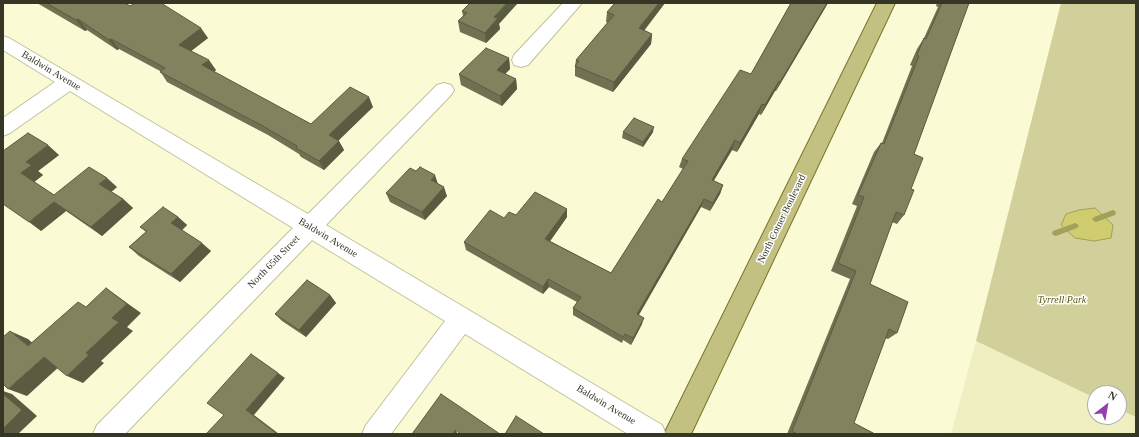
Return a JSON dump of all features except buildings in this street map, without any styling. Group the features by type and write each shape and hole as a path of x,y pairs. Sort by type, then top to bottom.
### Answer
{"main road":[{"name":"North Cotner Boulevard","path":"677,434 886,3"}],"street":[{"path":"521,60 573,3"},
{"name":"Baldwin Avenue","path":"3,42 653,434"},
{"path":"3,128 69,82"},
{"name":"North 65th Street","path":"106,434 308,226 444,90"},
{"path":"375,434 462,318"}],"shaded area":[{"path":"1095,208 1113,225 1111,238 1094,241 1075,238 1061,225 1066,214 1079,210"},
{"path":"976,341 1087,394 1087,425 1127,425 1127,413 1136,417 1136,434 951,434"}],"green space":[{"name":"Tyrrell Park","path":"1061,3 1136,3 1136,417 1127,413 1127,385 1087,385 1087,394 976,341"}],"waterway":[{"path":"1096,219 1113,213"},
{"path":"1056,233 1075,226"}]}
